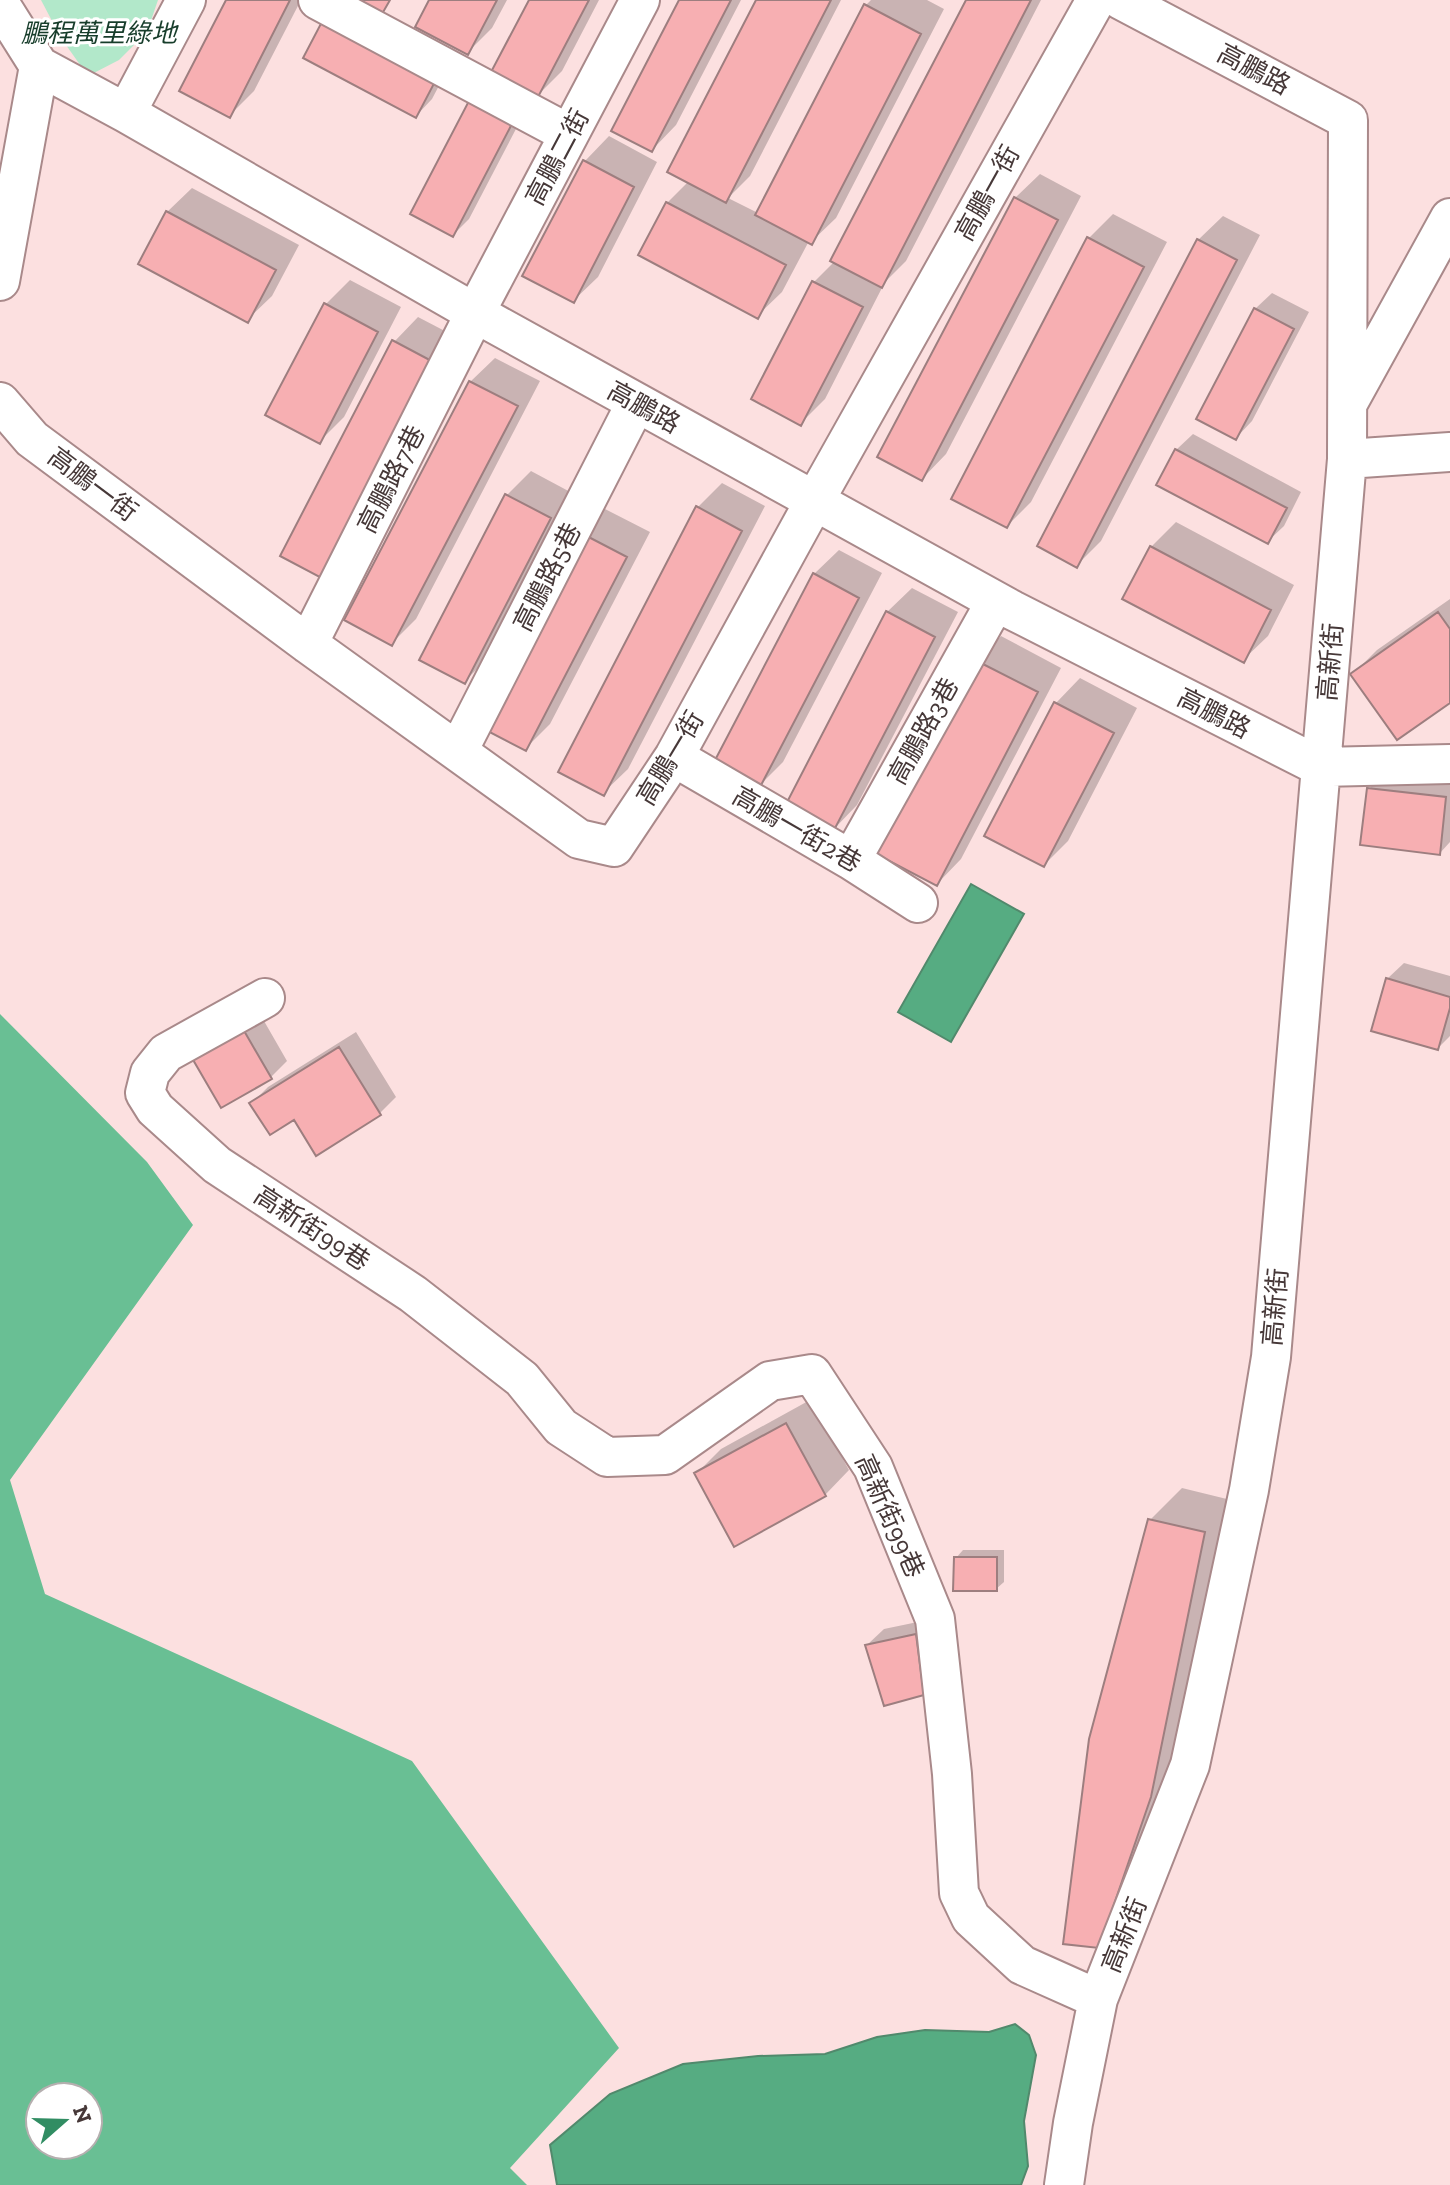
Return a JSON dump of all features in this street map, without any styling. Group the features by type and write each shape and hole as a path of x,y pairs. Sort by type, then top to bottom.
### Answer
{"street":[{"path":"126,113 186,0"},
{"path":"318,0 569,134"},
{"name":"高鵬二街","path":"475,313 640,0"},
{"name":"高鵬一街","path":"0,402 32,439 308,644 579,839 614,847 674,757 1096,0"},
{"name":"高鵬路","path":"1121,0 1348,120 1348,404"},
{"name":"高鵬路","path":"0,4 39,66 475,313 996,601 1321,767"},
{"path":"0,281 39,66"},
{"path":"1348,404 1450,218"},
{"name":"高鵬路7巷","path":"308,644 475,313"},
{"name":"高鵬路5巷","path":"458,751 636,403"},
{"name":"高新街","path":"1064,2185 1098,1999 1190,1765 1249,1490 1271,1357 1347,459 1348,404"},
{"path":"1347,459 1450,452"},
{"name":"高鵬路3巷","path":"851,860 996,601"},
{"name":"高鵬一街2巷","path":"674,757 851,860 918,903"},
{"path":"1321,767 1450,764"},
{"name":"高新街99巷","path":"265,998 166,1053 150,1073 145,1093 155,1109 217,1165 413,1294 510,1369 522,1379 561,1427 607,1457 665,1455 770,1381 812,1374 873,1467 935,1619 952,1774 959,1893 971,1918 1022,1965 1098,1999"}],"green space":[{"name":"鵬程萬里綠地","path":"41,0 158,0 147,32 119,60 88,76 61,38"}],"shaded area":[{"path":"971,884 1024,914 951,1042 898,1012"},
{"path":"0,1014 147,1162 193,1225 10,1480 45,1594 412,1761 619,2048 510,2168 527,2185 0,2185"},
{"path":"1015,2024 1029,2035 1036,2055 1024,2121 1028,2166 1021,2185 557,2185 550,2145 610,2094 683,2064 758,2056 825,2054 877,2037 925,2030 989,2032"}],"building":[{"path":"226,0 290,0 230,118 179,91"},
{"path":"356,0 390,0 382,14"},
{"path":"429,0 497,0 468,55 415,27"},
{"path":"529,0 589,0 538,97 491,72"},
{"path":"679,0 731,0 652,152 611,131"},
{"path":"756,0 831,0 726,203 667,172"},
{"path":"966,0 1031,0 882,288 830,261"},
{"path":"864,4 921,34 812,245 755,215"},
{"path":"326,14 439,74 416,118 303,58"},
{"path":"471,97 514,120 453,237 410,214"},
{"path":"583,160 634,187 574,303 522,276"},
{"path":"1014,197 1058,220 922,481 877,457"},
{"path":"666,202 786,265 758,319 638,255"},
{"path":"166,211 276,270 248,323 138,264"},
{"path":"1087,237 1144,267 1007,528 951,499"},
{"path":"1197,239 1237,260 1077,568 1037,546"},
{"path":"812,281 863,307 801,426 751,399"},
{"path":"324,303 378,332 320,444 265,415"},
{"path":"1254,308 1294,329 1236,440 1196,419"},
{"path":"392,340 441,366 329,582 280,556"},
{"path":"469,381 518,406 392,646 344,620"},
{"path":"1175,449 1287,508 1268,544 1156,485"},
{"path":"505,494 551,518 465,684 419,660"},
{"path":"696,506 742,531 604,796 558,772"},
{"path":"579,532 627,557 526,751 478,726"},
{"path":"1150,546 1271,610 1244,663 1122,599"},
{"path":"813,573 859,598 759,789 713,764"},
{"path":"886,611 935,637 833,832 785,806"},
{"path":"1438,612 1450,629 1450,703 1397,740 1350,674"},
{"path":"975,660 1038,692 937,886 874,853"},
{"path":"1054,702 1114,733 1044,867 984,836"},
{"path":"1367,788 1446,797 1440,855 1360,845"},
{"path":"1386,978 1450,997 1450,1008 1438,1050 1371,1031"},
{"path":"243,1029 272,1079 221,1108 192,1058"},
{"path":"339,1047 381,1115 316,1156 294,1120 270,1135 249,1103"},
{"path":"786,1423 826,1496 734,1547 694,1473"},
{"path":"1148,1519 1205,1532 1151,1797 1099,1948 1063,1944 1089,1739"},
{"path":"954,1557 997,1557 997,1591 953,1591"},
{"path":"916,1634 924,1695 884,1706 865,1645"}]}
